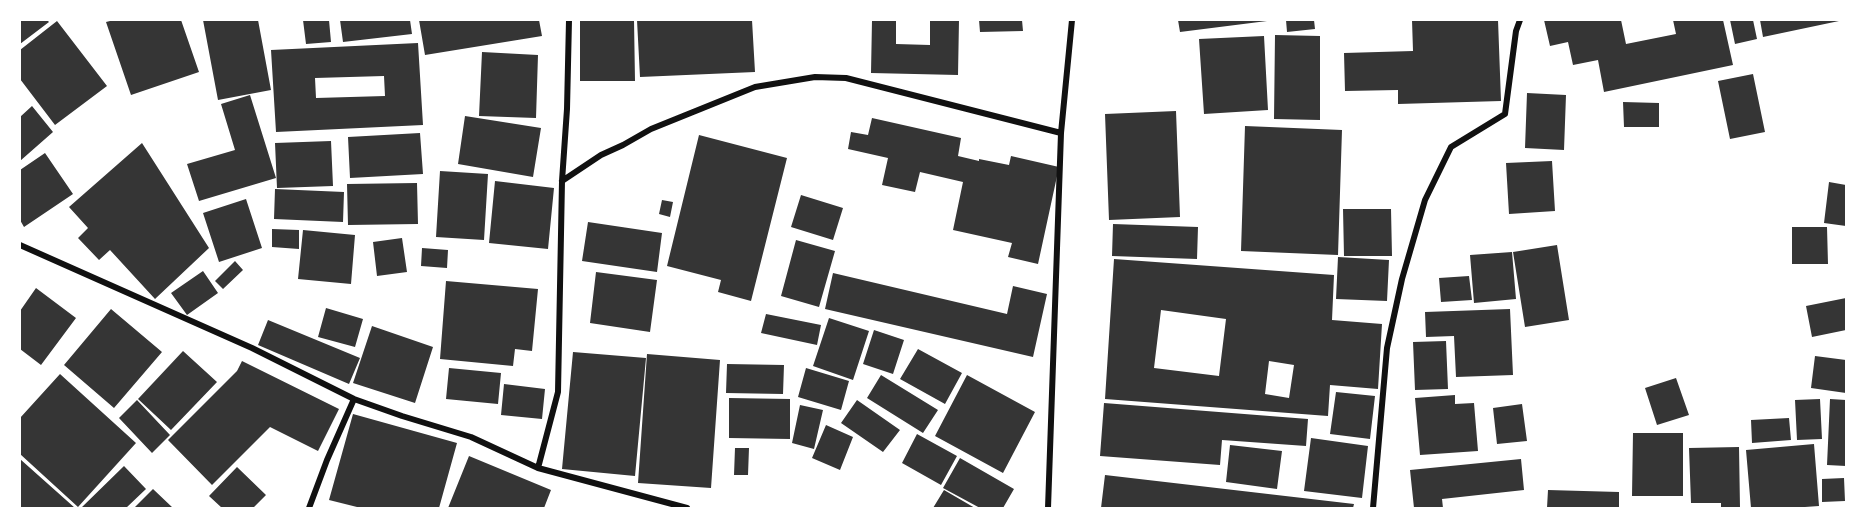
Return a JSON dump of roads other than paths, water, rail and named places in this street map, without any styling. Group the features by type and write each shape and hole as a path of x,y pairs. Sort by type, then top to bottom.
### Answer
{"street":[{"path":"538,468 558,392 562,181 567,109 569,20"},
{"path":"1048,508 1061,133 1072,20"},
{"path":"1373,508 1387,348 1402,279 1425,200 1451,147 1505,114 1516,31 1520,20"},
{"path":"562,181 601,155 651,129 755,87 815,77 846,78 1061,133"},
{"path":"20,245 252,348 354,399 471,437 538,468 687,508"},
{"path":"309,508 354,399"}]}
